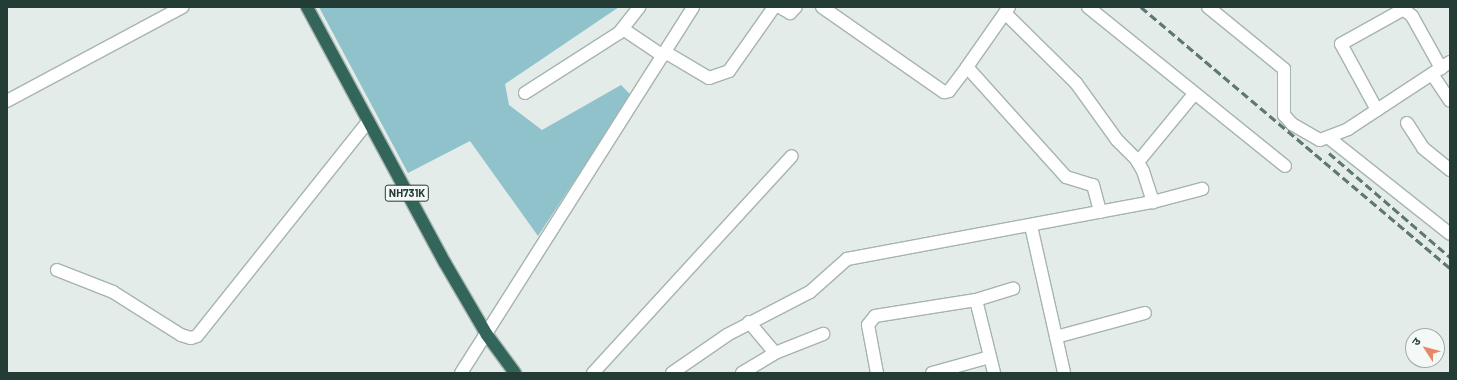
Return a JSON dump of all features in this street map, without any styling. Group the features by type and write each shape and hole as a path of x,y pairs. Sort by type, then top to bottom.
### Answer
{"highway":[{"name":"NH731K","path":"307,7 368,122 487,335 516,373"}],"street":[{"path":"7,101 182,7"},
{"path":"525,93 623,29 639,7"},
{"path":"461,373 487,335 693,7"},
{"path":"623,29 664,54 709,78 729,71 774,7"},
{"path":"780,7 790,13 796,7"},
{"path":"822,7 944,92 949,91 1007,10 1076,83 1117,140 1138,162 1153,202"},
{"path":"1088,7 1284,166"},
{"path":"1208,7 1284,69 1286,74 1282,107 1287,120 1315,139 1320,140 1329,138 1377,110 1441,68"},
{"path":"1377,110 1341,44 1402,8 1412,16 1441,68 1450,101"},
{"path":"967,67 1066,176 1093,185 1100,212"},
{"path":"1138,162 1194,94"},
{"path":"58,270 113,292 181,335 191,338 197,336 368,122"},
{"path":"1408,123 1423,148 1450,170"},
{"path":"1329,138 1450,234"},
{"path":"593,373 792,156"},
{"path":"672,373 749,322 810,292 847,259 862,254 1031,226 1153,202 1202,189"},
{"path":"1031,226 1064,373"},
{"path":"877,373 868,325 870,320 875,316 976,300 1013,289"},
{"path":"976,300 994,373"},
{"path":"1056,337 1145,313"},
{"path":"749,322 775,353"},
{"path":"746,372 775,353 823,334"},
{"path":"932,373 990,357"}],"water":[{"path":"319,7 619,7 505,84 509,105 542,130 621,85 631,95 538,236 470,141 408,173"}],"railway":[{"path":"1141,7 1450,268"},
{"path":"1329,153 1450,257"}]}
